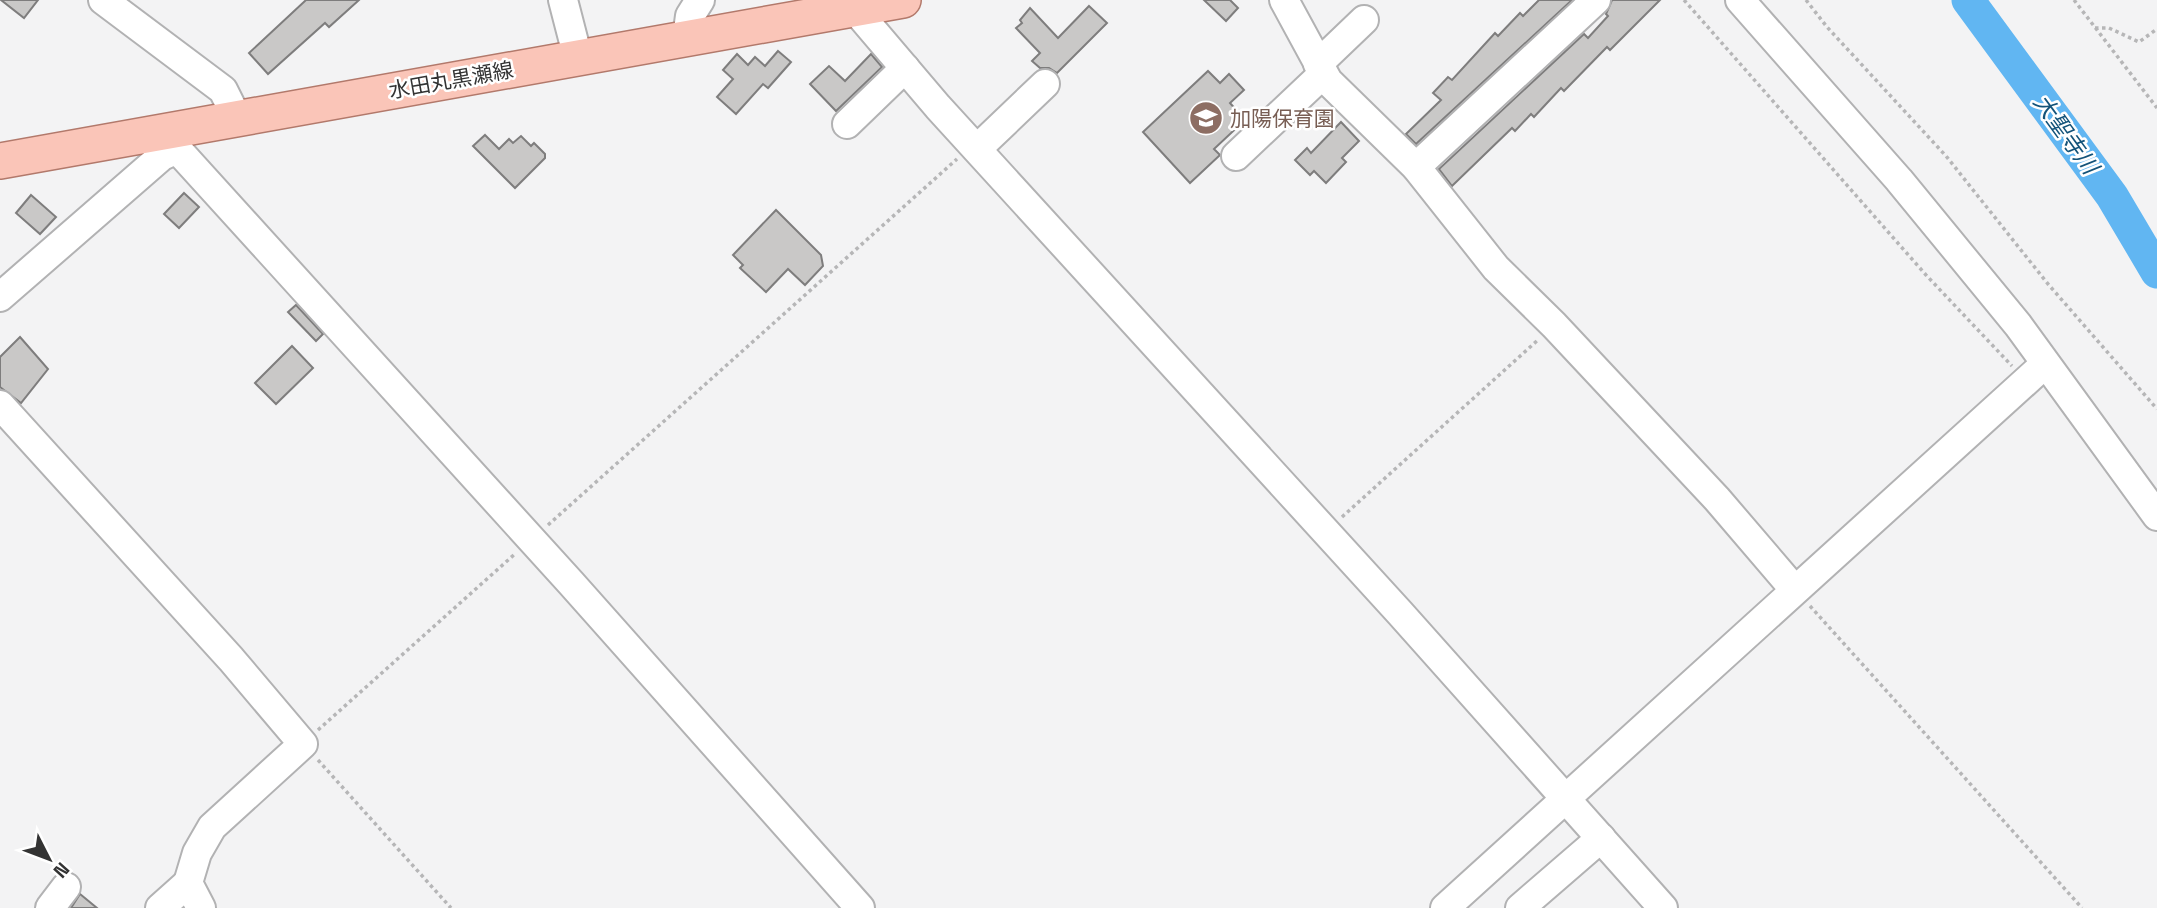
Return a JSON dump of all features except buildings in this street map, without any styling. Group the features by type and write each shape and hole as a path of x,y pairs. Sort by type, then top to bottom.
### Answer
{"main road":[{"name":"水田丸黒瀬線","path":"0,161 176,139 237,118 687,38 849,4 903,0"}],"street":[{"path":"103,0 223,90 237,118"},
{"path":"563,0 578,58"},
{"path":"687,38 690,16 700,0"},
{"path":"1283,0 1321,69 1348,103 1416,167 1496,268 1554,325 1717,499 1794,589"},
{"path":"1416,167 1596,0"},
{"path":"1740,0 1899,180 2018,326 2036,371 2157,516"},
{"path":"849,4 1601,838 1656,906"},
{"path":"1236,156 1321,69 1364,20"},
{"path":"847,124 905,68"},
{"path":"976,146 1045,84"},
{"path":"0,297 163,156 176,139 860,908"},
{"path":"1453,906 1564,798 2036,371"},
{"path":"0,405 231,659 303,744 212,827 197,853 188,883 160,908"},
{"path":"1520,908 1601,838"},
{"path":"188,883 201,908"}],"path":[{"path":"1684,0 1936,285 2036,371"},
{"path":"1806,0 1827,27 1946,156 2048,284 2157,409"},
{"path":"2074,0 2157,108"},
{"path":"2095,28 2109,28 2139,42 2157,29"},
{"path":"451,908 303,744 530,539 976,146"},
{"path":"1325,533 1554,325"},
{"path":"1794,589 2082,908"}],"waterway":[{"name":"大聖寺川","path":"1968,0 2112,196 2157,272"}],"place":[{"name":"加陽保育園","path":"1206,118"}]}
